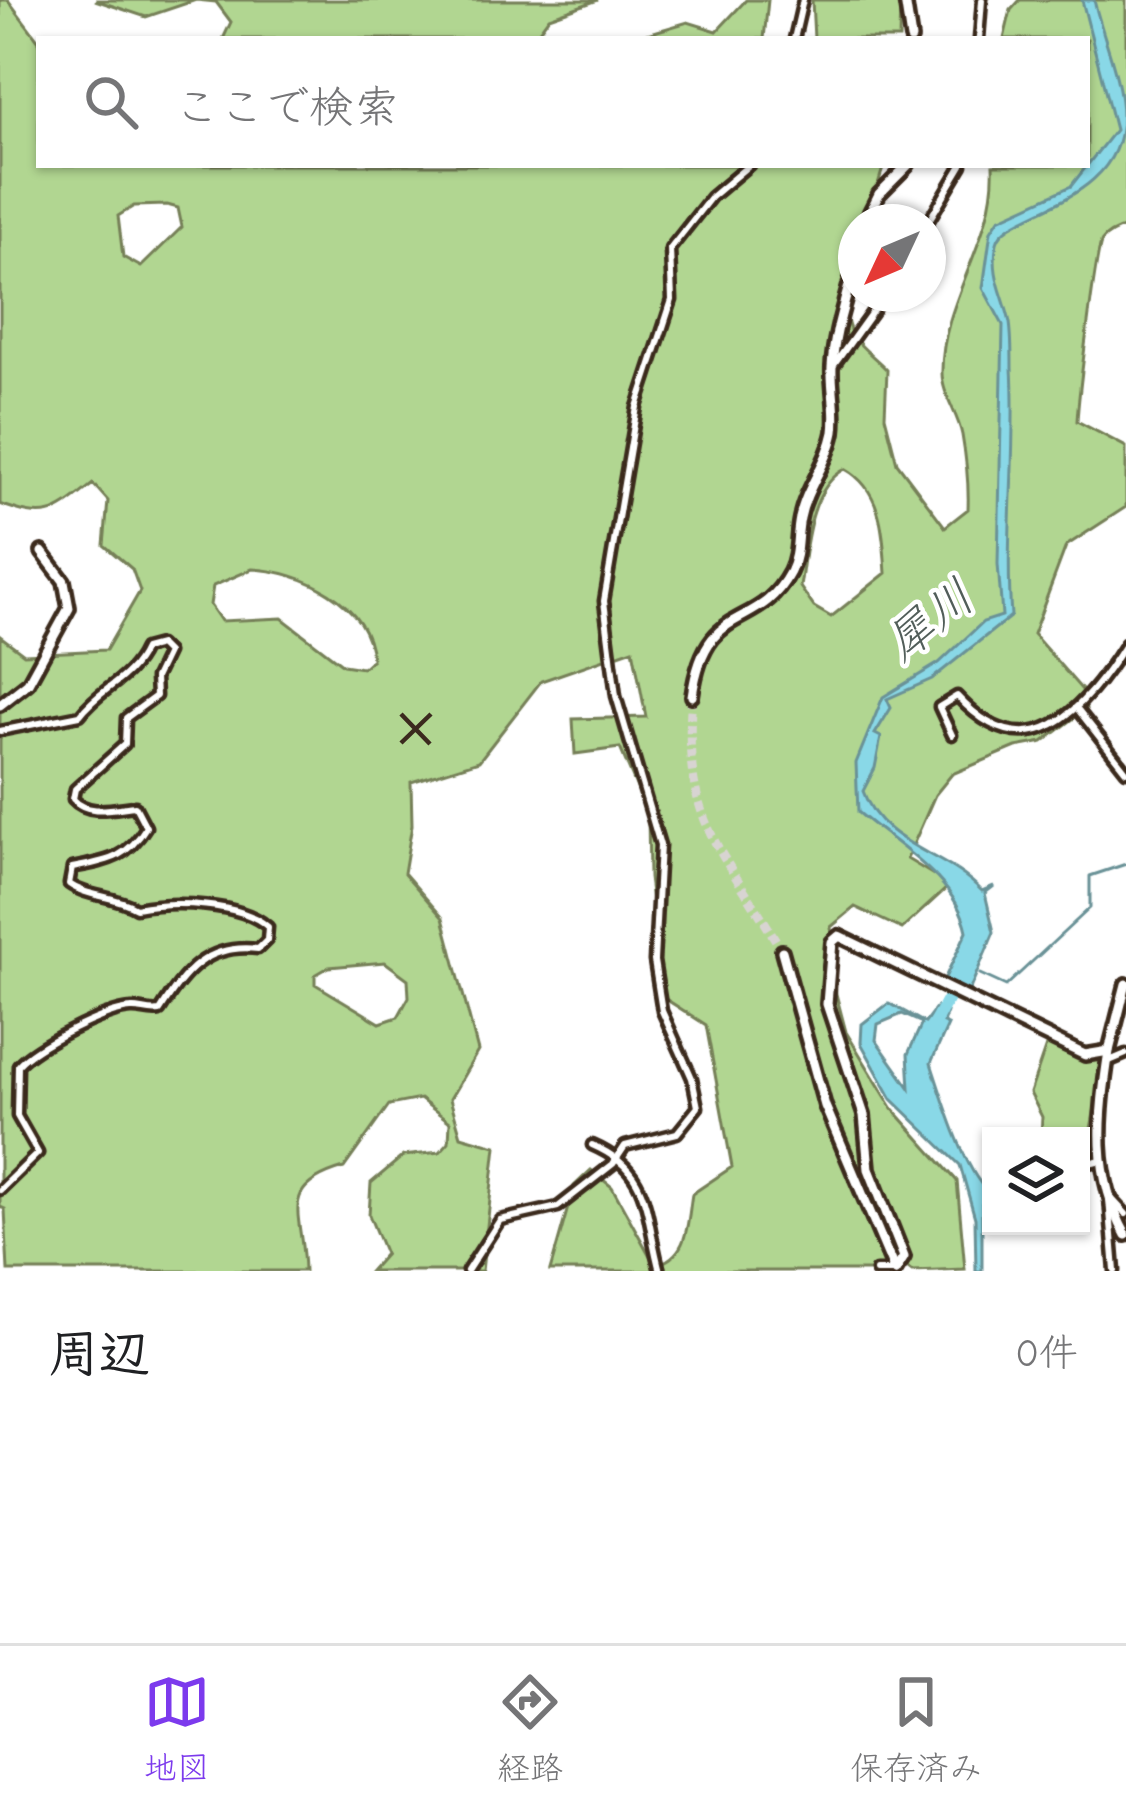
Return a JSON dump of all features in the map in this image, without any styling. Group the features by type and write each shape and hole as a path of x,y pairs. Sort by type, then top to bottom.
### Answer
{"street":[{"path":"795,36 803,0"},
{"path":"905,0 911,36"},
{"path":"979,36 982,0"},
{"path":"467,1271 500,1220 558,1207 625,1146 677,1133 698,1107 692,1078 662,1012 654,962 660,845 616,696 604,581 643,382 672,300 670,249 711,197 745,168"},
{"path":"874,204 905,168"},
{"path":"939,204 960,168"},
{"path":"692,696 697,662 712,635 727,620 755,608 790,572 799,519 835,426 832,368 844,312"},
{"path":"832,368 872,312"},
{"path":"0,705 13,700 28,683 69,608 64,581 42,552"},
{"path":"952,735 939,707 958,696 981,722 1004,730 1051,727 1079,711 1126,643"},
{"path":"0,730 80,715 96,694 134,671 144,649 159,645 167,652 155,678 156,696 126,718 124,744 75,789 73,799 81,807 98,810 135,806 146,827 134,848 114,860 73,868 68,884 81,893 114,895 136,908 170,902 199,910 235,907 251,911 268,927 267,940 258,949 222,949 176,981 160,1011 131,1009 73,1028 31,1051 18,1065 16,1115 38,1153 0,1190"},
{"path":"1079,711 1126,771"},
{"path":"894,1271 904,1257 869,1169 864,1115 826,1004 832,942 839,937 1085,1054 1126,1054"},
{"path":"782,951 825,1106 894,1271"},
{"path":"1115,1271 1098,1115 1126,983"},
{"path":"592,1145 618,1156 641,1188 660,1271"},
{"path":"1090,1163 1101,1160"},
{"path":"1109,1199 1126,1214"},
{"path":"1109,1199 1126,1235"},
{"path":"876,1271 894,1271"}],"green space":[{"path":"0,0 8,0 36,37 36,168 883,168 872,204 838,204 838,312 846,312 853,336 887,370 885,416 897,463 945,527 968,509 968,500 962,435 943,381 944,346 987,218 993,168 1090,168 1090,36 1005,36 1011,10 1020,0 1126,0 1126,227 1107,236 1099,250 1077,421 1126,447 1126,507 1066,546 1033,634 1082,690 1086,709 1043,742 1016,747 952,774 935,795 907,859 950,885 902,929 855,907 831,927 836,994 846,1032 893,1109 957,1181 965,1269 912,1271 903,1264 876,1271 550,1271 574,1186 591,1170 612,1187 655,1265 680,1247 692,1194 732,1167 706,1025 664,998 649,878 648,814 620,748 575,754 573,719 646,717 633,649 541,681 479,761 411,782 412,825 404,873 443,918 478,1051 450,1099 461,1136 496,1146 482,1271 370,1271 385,1254 369,1215 371,1183 403,1156 440,1152 449,1142 450,1122 420,1099 389,1105 344,1168 309,1184 301,1194 298,1218 304,1271 8,1271 5,1209 0,1207 0,636 24,654 106,650 140,591 132,569 104,545 108,501 93,484 69,502 41,513 0,504","holes":["134,206 178,208 182,227 141,267 123,257 118,216","845,469 858,478 879,514 886,573 831,617 814,607 800,587 807,539 816,505 833,478","252,569 311,583 345,606 359,621 372,659 362,668 343,665 282,618 221,621 210,605 213,586","385,962 408,979 409,997 398,1017 380,1023 315,984 315,975 329,967"]},
{"path":"95,0 196,0 146,17"},
{"path":"196,0 598,0 549,17 535,36 224,36 231,22 216,2"},
{"path":"746,0 768,0 764,36 640,36 688,22 717,31"},
{"path":"812,0 900,0 899,36 814,36"},
{"path":"1047,1043 1104,1060 1090,1134 1090,1127 1041,1127 1042,1117 1030,1093"}],"water":[{"path":"1082,0 1094,0 1115,73 1122,116 1117,146 1084,187 1004,231 995,254 1012,340 1011,616 932,679 887,699 891,708 875,734 881,737 875,768 863,791 884,824 899,836 982,891 994,886 985,893 994,932 967,996 942,984 967,931 961,912 923,864 858,812 856,763 883,697 939,663 983,622 1002,616 998,564 1003,325 983,288 991,231 999,219 1071,186 1090,168 1115,130"},
{"path":"889,1003 925,1023 937,1007 947,1012 943,1023 948,1025 931,1063 963,1151 982,1184 982,1271 976,1271 975,1218 960,1165 892,1099 861,1043 862,1024","holes":["902,1014 922,1023 908,1054 910,1088 876,1040 878,1024"]}],"waterway":[{"path":"980,974 1006,986 1090,908 1090,876 1126,864"},
{"name":"犀川","path":"934,1024 956,984"}],"tunnel":[{"path":"692,696 690,740 700,806 725,859 782,951"}]}
